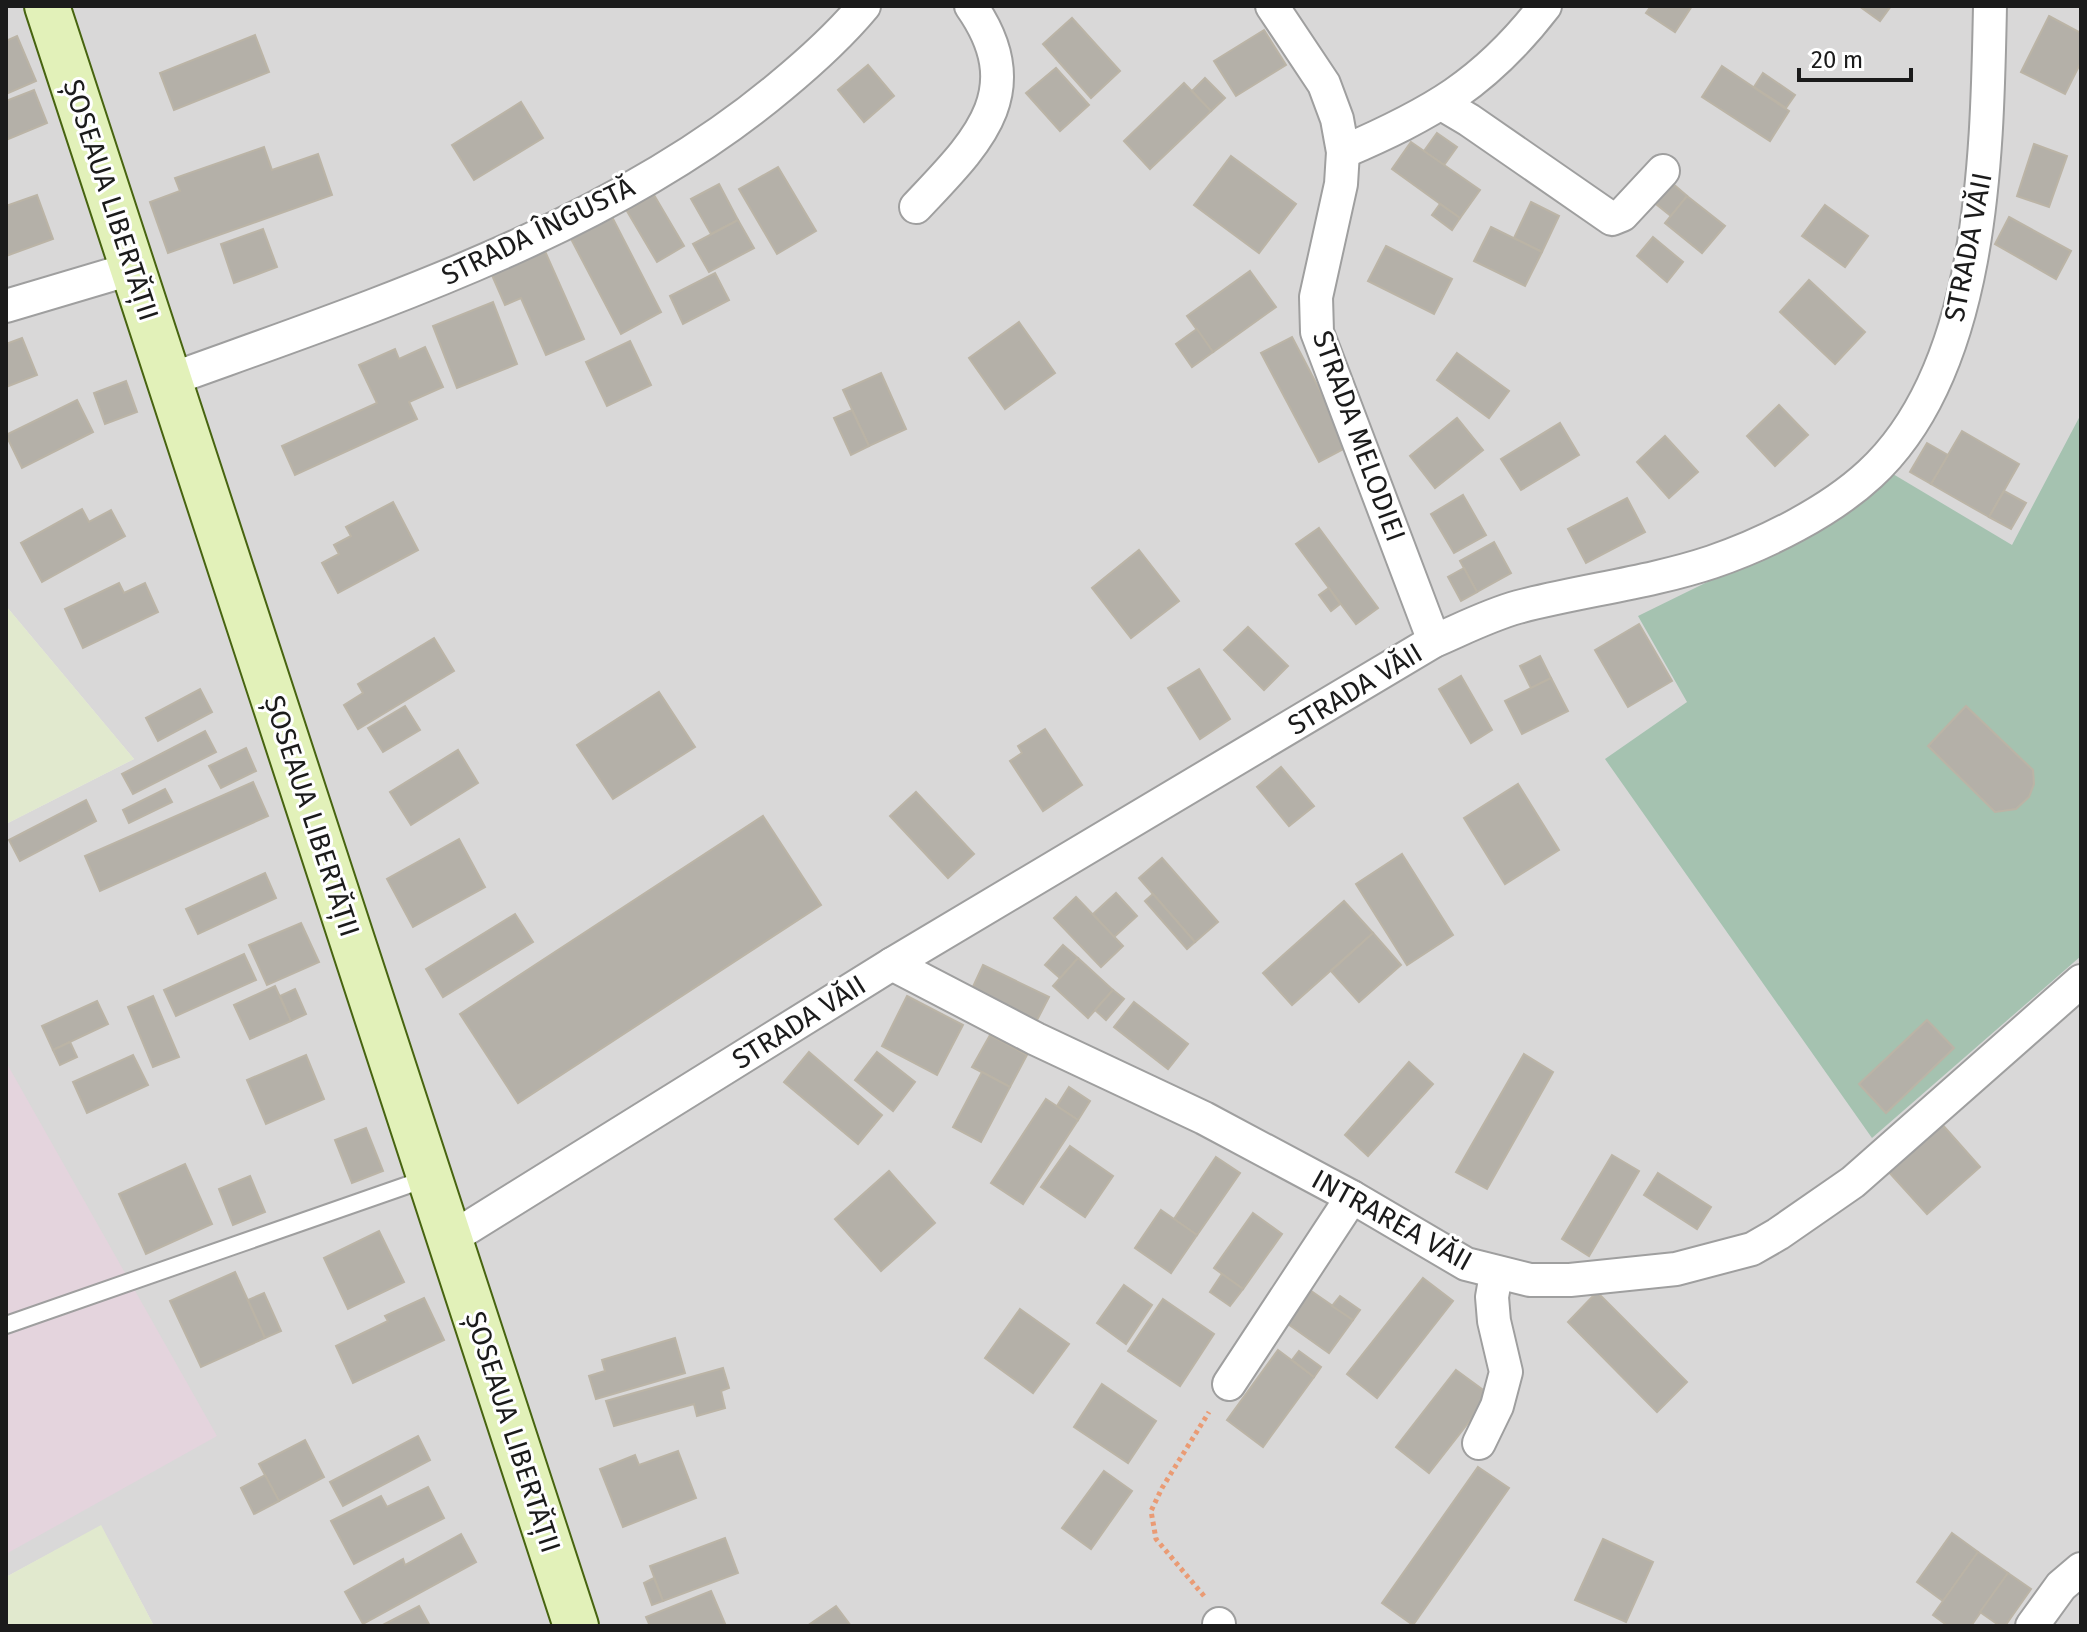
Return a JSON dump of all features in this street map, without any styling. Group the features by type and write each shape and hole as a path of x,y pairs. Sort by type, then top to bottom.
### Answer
{"main road":[{"name":"ȘOSEAUA LIBERTĂȚII","path":"47,6 576,1626"}],"street":[{"name":"STRADA ÎNGUSTĂ","path":"169,380 420,287 551,229 656,174 758,106 814,58 864,6"},
{"path":"916,207 974,139 996,100 999,70 996,55 984,26 971,6"},
{"name":"STRADA MELODIEI","path":"1272,6 1324,84 1337,119 1343,152 1341,184 1316,297 1317,332 1434,641"},
{"path":"1343,152 1404,126 1475,81 1522,35 1545,6"},
{"name":"STRADA VĂII","path":"450,1239 892,964 1434,641 1516,608 1673,574 1716,561 1823,510 1871,474 1907,430 1932,387 1964,291 1982,188 1990,6"},
{"path":"1442,104 1612,219 1622,215 1663,171"},
{"path":"6,306 134,268"},
{"name":"INTRAREA VĂII","path":"892,964 1023,1032 1204,1118 1352,1197 1466,1264 1496,1274 1530,1280 1623,1276 1676,1269 1752,1249 1853,1182 2081,981"},
{"path":"1229,1384 1352,1197"},
{"path":"1479,1443 1497,1406 1506,1372 1494,1321 1492,1297 1496,1274"},
{"path":"2032,1626 2061,1586 2081,1569"}],"lane":[{"path":"6,1325 431,1177"}],"path":[{"path":"1219,1625 1216,1611 1156,1539 1151,1511 1162,1488 1229,1384"}],"shaded area":[{"path":"6,6 2081,6 2081,1626 154,1626 101,1526 6,1577 6,824 134,759 6,606"},
{"path":"6,1062 217,1436 6,1554"}],"green space":[{"path":"2081,414 2081,956 1872,1138 1605,759 1687,702 1638,616 1815,529 1893,474 2012,545"},
{"path":"6,606 134,759 6,824"},
{"path":"101,1525 154,1626 6,1626 6,1577"}],"building":[{"path":"1651,6 1692,6 1675,32 1646,13"},
{"path":"1859,6 1891,6 1880,21"},
{"path":"2049,16 2081,33 2081,62 2065,94 2021,72"},
{"path":"1072,18 1120,71 1091,98 1043,44"},
{"path":"1264,30 1286,65 1236,96 1214,61"},
{"path":"255,35 269,72 174,110 160,73"},
{"path":"17,36 36,81 6,94 6,41"},
{"path":"868,65 894,96 864,122 838,90"},
{"path":"1722,66 1789,111 1770,141 1702,97"},
{"path":"1056,68 1089,105 1060,131 1026,93"},
{"path":"1763,73 1795,95 1786,108 1754,87"},
{"path":"1205,78 1225,98 1211,111 1192,91"},
{"path":"1184,83 1211,111 1150,169 1124,141"},
{"path":"34,90 47,123 6,140 6,101"},
{"path":"521,102 543,138 474,180 452,145"},
{"path":"1437,133 1457,147 1444,165 1424,151"},
{"path":"1411,142 1480,190 1460,218 1392,169"},
{"path":"2034,144 2067,156 2049,207 2017,196"},
{"path":"264,147 272,170 318,154 332,195 168,253 150,202 180,191 175,178"},
{"path":"1231,156 1296,204 1259,253 1194,205"},
{"path":"778,167 816,231 777,254 739,189"},
{"path":"1672,183 1687,196 1671,216 1656,204"},
{"path":"719,184 738,220 711,234 691,199"},
{"path":"37,195 53,239 6,256 6,206"},
{"path":"654,195 684,246 657,262 627,211"},
{"path":"1687,196 1725,226 1702,253 1665,223"},
{"path":"1531,202 1559,216 1542,252 1514,238"},
{"path":"1440,204 1460,218 1452,230 1432,215"},
{"path":"1825,205 1868,236 1845,267 1802,236"},
{"path":"611,215 661,312 621,334 570,237"},
{"path":"2009,217 2071,251 2056,279 1995,244"},
{"path":"738,220 754,248 709,272 693,244"},
{"path":"1491,227 1542,252 1525,286 1474,261"},
{"path":"263,229 277,267 234,283 221,244"},
{"path":"1653,237 1683,262 1667,282 1637,256"},
{"path":"1386,246 1452,279 1434,314 1368,281"},
{"path":"544,249 584,339 546,355 521,298 505,305 491,273"},
{"path":"1250,271 1276,307 1213,352 1187,316"},
{"path":"715,273 729,300 683,324 670,296"},
{"path":"1809,280 1865,332 1835,364 1780,312"},
{"path":"493,302 517,364 457,388 433,326"},
{"path":"1019,322 1055,373 1005,409 969,358"},
{"path":"1197,329 1213,352 1192,367 1176,344"},
{"path":"1292,337 1349,446 1319,462 1261,353"},
{"path":"22,338 37,375 6,387 6,344"},
{"path":"630,341 651,385 607,406 586,362"},
{"path":"425,347 443,387 409,402 417,419 295,475 282,446 377,403 359,365 395,349 399,359"},
{"path":"1457,353 1509,391 1489,418 1437,380"},
{"path":"881,373 906,429 869,446 843,390"},
{"path":"126,381 137,412 105,424 94,393"},
{"path":"77,400 93,432 22,468 6,435"},
{"path":"1779,405 1808,435 1775,466 1747,436"},
{"path":"852,410 869,446 851,455 834,418"},
{"path":"1457,418 1483,450 1435,488 1410,456"},
{"path":"1560,423 1579,455 1521,490 1501,459"},
{"path":"1962,431 2019,464 1989,517 1931,484"},
{"path":"1665,436 1698,472 1669,498 1637,462"},
{"path":"1927,443 1948,455 1931,484 1910,472"},
{"path":"2004,491 2026,503 2011,529 1989,517"},
{"path":"1463,495 1486,535 1454,553 1431,514"},
{"path":"1627,498 1645,532 1586,563 1568,529"},
{"path":"393,502 418,550 338,593 322,563 339,554 334,545 351,536 346,527"},
{"path":"82,509 89,522 111,510 125,536 42,582 21,543"},
{"path":"1319,528 1378,608 1356,624 1296,544"},
{"path":"1494,542 1511,573 1477,592 1460,561"},
{"path":"1139,550 1179,601 1131,638 1092,588"},
{"path":"1464,568 1477,592 1461,601 1448,577"},
{"path":"119,583 124,593 145,583 158,612 83,648 65,609"},
{"path":"1329,588 1340,604 1331,611 1319,595"},
{"path":"1639,624 1672,681 1628,707 1595,650"},
{"path":"1248,627 1288,666 1264,690 1224,650"},
{"path":"434,638 454,671 358,729 344,705 363,693 358,684"},
{"path":"1540,656 1551,678 1531,688 1520,666"},
{"path":"1199,669 1230,719 1200,739 1168,688"},
{"path":"1461,676 1492,730 1471,743 1439,689"},
{"path":"1551,678 1568,711 1522,734 1505,701"},
{"path":"200,689 212,712 158,741 146,718"},
{"path":"659,692 695,747 613,799 577,745"},
{"path":"405,706 420,730 383,752 368,728"},
{"path":"1966,706 2033,770 2034,784 2029,797 2016,809 1995,812 1928,746"},
{"path":"1045,729 1082,785 1043,811 1010,761 1022,753 1018,746"},
{"path":"205,731 216,752 133,794 122,774"},
{"path":"246,748 256,771 221,788 209,766"},
{"path":"458,750 478,783 411,825 390,792"},
{"path":"1281,767 1314,806 1289,826 1257,787"},
{"path":"253,782 268,816 100,891 85,856"},
{"path":"1518,784 1559,850 1505,884 1464,818"},
{"path":"165,789 172,802 129,823 123,810"},
{"path":"916,792 974,854 948,878 890,816"},
{"path":"86,800 96,821 20,861 9,840"},
{"path":"763,816 821,905 518,1103 460,1014"},
{"path":"459,839 485,887 413,927 387,879"},
{"path":"1402,854 1453,935 1407,965 1356,884"},
{"path":"1162,858 1218,922 1195,942 1139,878"},
{"path":"265,873 276,898 198,934 186,909"},
{"path":"1116,893 1137,916 1114,937 1093,914"},
{"path":"1153,894 1195,942 1187,949 1145,901"},
{"path":"1076,897 1123,946 1101,967 1054,918"},
{"path":"1344,901 1373,933 1292,1005 1263,973"},
{"path":"515,914 533,942 443,997 426,969"},
{"path":"301,923 319,962 267,985 249,945"},
{"path":"1373,933 1401,965 1359,1002 1331,971"},
{"path":"1063,945 1078,958 1060,978 1045,965"},
{"path":"244,954 256,980 176,1016 164,990"},
{"path":"1078,958 1113,990 1088,1018 1053,986"},
{"path":"983,965 1049,997 1036,1022 971,991"},
{"path":"275,986 291,1021 250,1039 234,1005"},
{"path":"295,989 306,1014 291,1021 280,996"},
{"path":"1113,990 1124,999 1106,1020 1095,1010"},
{"path":"153,996 179,1057 153,1067 128,1007"},
{"path":"907,996 963,1025 937,1075 882,1046"},
{"path":"97,1001 108,1024 53,1050 42,1026"},
{"path":"1134,1002 1188,1044 1168,1069 1114,1027"},
{"path":"1927,1020 1954,1048 1886,1113 1859,1084"},
{"path":"990,1035 1027,1055 1010,1087 972,1067"},
{"path":"70,1042 77,1057 60,1065 53,1050"},
{"path":"809,1052 882,1115 858,1144 784,1082"},
{"path":"877,1052 915,1082 893,1111 855,1080"},
{"path":"1524,1054 1553,1072 1487,1189 1456,1172"},
{"path":"133,1055 148,1085 87,1113 73,1082"},
{"path":"306,1055 324,1099 266,1124 247,1080"},
{"path":"1409,1062 1433,1084 1368,1156 1345,1135"},
{"path":"982,1072 1010,1087 981,1142 953,1127"},
{"path":"1069,1087 1090,1101 1078,1120 1057,1106"},
{"path":"1046,1099 1078,1120 1023,1204 991,1183"},
{"path":"1940,1122 1980,1167 1927,1214 1887,1170"},
{"path":"366,1128 383,1171 352,1183 335,1140"},
{"path":"1070,1146 1113,1176 1085,1217 1041,1187"},
{"path":"1612,1155 1639,1171 1589,1256 1562,1239"},
{"path":"1216,1157 1240,1173 1197,1235 1174,1219"},
{"path":"185,1164 212,1224 146,1254 119,1194"},
{"path":"889,1171 935,1223 881,1271 835,1219"},
{"path":"1658,1173 1711,1207 1697,1229 1644,1195"},
{"path":"250,1176 265,1212 233,1225 219,1189"},
{"path":"1161,1210 1197,1235 1171,1273 1135,1248"},
{"path":"1253,1213 1282,1234 1243,1289 1214,1268"},
{"path":"379,1231 404,1282 348,1309 324,1258"},
{"path":"235,1272 265,1338 201,1367 170,1301"},
{"path":"1222,1274 1243,1289 1230,1306 1210,1292"},
{"path":"1423,1278 1453,1301 1377,1398 1347,1374"},
{"path":"1124,1285 1152,1305 1126,1344 1097,1323"},
{"path":"1304,1286 1353,1320 1329,1353 1281,1319"},
{"path":"1597,1292 1687,1382 1657,1412 1568,1322"},
{"path":"264,1293 281,1331 265,1338 248,1300"},
{"path":"1340,1296 1360,1310 1353,1320 1332,1306"},
{"path":"424,1298 444,1340 353,1383 336,1346 388,1321 385,1316"},
{"path":"1163,1299 1214,1334 1180,1386 1128,1351"},
{"path":"1020,1309 1069,1344 1033,1393 985,1358"},
{"path":"675,1338 685,1373 596,1399 589,1376 605,1371 602,1360"},
{"path":"1278,1350 1314,1377 1263,1447 1227,1420"},
{"path":"1299,1351 1321,1367 1314,1377 1292,1360"},
{"path":"723,1368 729,1388 721,1391 725,1408 697,1416 694,1404 614,1426 606,1401"},
{"path":"1456,1370 1490,1395 1429,1473 1396,1447"},
{"path":"1102,1384 1156,1421 1128,1463 1074,1427"},
{"path":"418,1436 430,1460 343,1506 330,1482"},
{"path":"305,1440 324,1477 279,1501 259,1464"},
{"path":"678,1451 696,1498 623,1527 600,1469 635,1455 639,1465"},
{"path":"1478,1467 1509,1488 1413,1625 1382,1603"},
{"path":"1104,1471 1132,1491 1091,1549 1062,1528"},
{"path":"265,1475 279,1501 254,1514 241,1488"},
{"path":"428,1487 444,1518 354,1564 331,1521 381,1496 387,1507"},
{"path":"1952,1533 1978,1552 1943,1601 1917,1582"},
{"path":"461,1534 476,1562 363,1624 345,1592 403,1559 405,1565"},
{"path":"725,1538 738,1573 663,1601 650,1566"},
{"path":"1603,1539 1653,1562 1626,1622 1575,1600"},
{"path":"1978,1552 2008,1573 1971,1626 1948,1626 1933,1615"},
{"path":"2008,1573 2031,1589 2005,1626 2000,1626 1980,1612"},
{"path":"654,1578 663,1601 652,1605 644,1583"},
{"path":"711,1591 726,1626 650,1626 646,1617"},
{"path":"419,1606 430,1626 381,1626"},
{"path":"836,1606 851,1626 807,1626"}]}
